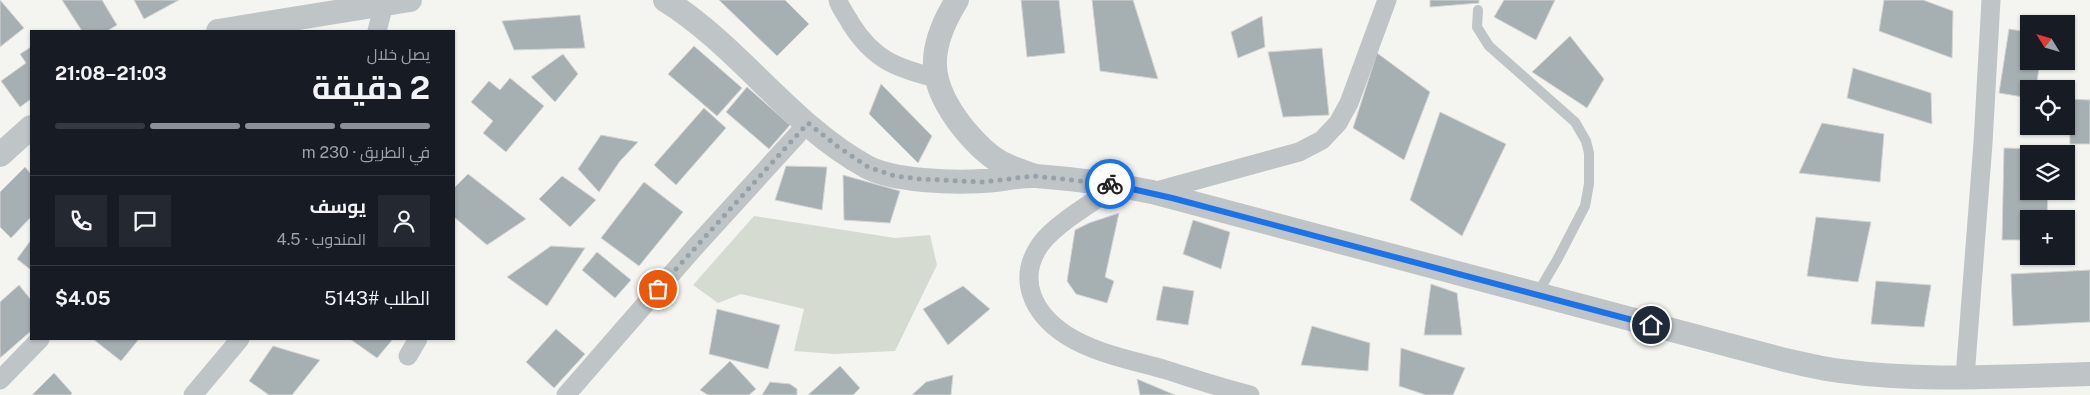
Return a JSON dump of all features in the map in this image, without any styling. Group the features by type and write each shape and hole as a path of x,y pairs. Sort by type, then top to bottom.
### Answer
{"street":[{"path":"665,0 710,34 808,123 837,146 868,167 895,176 982,182 1034,176 1118,185 1152,192 1536,295 1822,368 1892,376 1965,377 2090,374"},
{"path":"838,0 860,38 875,53 893,66 936,78"},
{"path":"957,0 938,36 934,58 936,78 942,96 974,142 1000,162 1034,176"},
{"path":"1152,192 1299,152 1322,140 1338,124 1349,103 1387,0"},
{"path":"1965,377 1992,0"},
{"path":"230,30 402,1"},
{"path":"379,30 402,1"},
{"path":"566,395 695,247 808,123"},
{"path":"0,155 30,129"},
{"path":"1118,185 1062,225 1040,246 1030,270 1028,285 1032,300 1052,324 1067,336 1092,348 1250,395"},
{"path":"0,380 39,340"},
{"path":"193,395 239,340"},
{"path":"408,356 417,340"}],"lane":[{"path":"1478,10 1477,27 1489,46 1575,122 1586,141 1589,152 1589,184 1585,206 1557,260 1536,295"}],"shaded area":[{"path":"754,216 895,238 930,235 937,265 895,351 834,354 794,351 804,309 741,294 718,303 693,285"}],"building":[{"path":"0,0 24,28 0,47"},
{"path":"62,0 102,0 117,25 109,30 81,30"},
{"path":"134,0 179,0 144,19"},
{"path":"719,0 785,0 809,24 777,56"},
{"path":"1021,0 1059,0 1065,53 1027,57"},
{"path":"1092,0 1133,0 1158,79 1100,71"},
{"path":"1430,0 1479,0 1479,3 1430,7"},
{"path":"1504,0 1555,0 1536,40 1494,17"},
{"path":"1884,0 1923,0 1953,11 1952,58 1879,31"},
{"path":"580,15 585,48 514,50 502,21"},
{"path":"1262,16 1265,47 1238,58 1231,32"},
{"path":"2009,29 2020,31 2020,70 2039,70 2037,80 2020,80 2020,96 1999,93"},
{"path":"1570,36 1604,79 1587,108 1532,72"},
{"path":"694,46 742,88 717,116 668,74"},
{"path":"30,48 30,100 20,107 1,81 26,63 20,54"},
{"path":"1322,48 1329,115 1283,117 1268,52"},
{"path":"1377,53 1430,92 1404,160 1353,128"},
{"path":"563,54 578,74 555,102 531,77"},
{"path":"1853,68 1931,93 1932,124 1847,98"},
{"path":"510,78 544,106 506,152 483,133 493,121 471,102 489,81 500,90"},
{"path":"881,84 932,136 918,163 869,114"},
{"path":"747,87 790,125 769,149 726,112"},
{"path":"2075,99 2090,100 2090,144 2070,144 2070,135 2075,135"},
{"path":"704,108 726,128 676,185 654,165"},
{"path":"1440,112 1506,144 1462,236 1410,200"},
{"path":"1822,123 1884,134 1880,182 1799,173"},
{"path":"601,135 638,142 620,161 599,192 578,169"},
{"path":"2004,148 2020,148 2020,200 2048,200 2047,210 2020,210 2020,240 2002,240"},
{"path":"786,166 827,167 822,210 775,200"},
{"path":"25,167 30,173 30,218 11,238 0,227 0,192"},
{"path":"468,174 526,219 487,245 455,218 455,187"},
{"path":"843,175 900,191 890,223 844,220"},
{"path":"562,176 596,200 570,227 539,199"},
{"path":"644,182 683,212 639,266 601,238"},
{"path":"1119,213 1105,277 1114,281 1107,303 1076,294 1067,281 1075,230"},
{"path":"1816,217 1871,222 1858,282 1807,276"},
{"path":"1193,220 1230,232 1221,269 1183,254"},
{"path":"30,241 30,269 17,259"},
{"path":"551,246 585,248 547,306 507,277"},
{"path":"597,252 631,280 615,298 582,270"},
{"path":"2090,270 2090,322 2013,326 2011,274"},
{"path":"1876,281 1931,285 1924,327 1871,324"},
{"path":"1431,284 1457,293 1462,335 1424,335"},
{"path":"19,285 30,299 30,332 0,358 0,302"},
{"path":"963,286 990,309 948,345 923,309"},
{"path":"1163,286 1194,291 1188,325 1156,320"},
{"path":"717,309 780,325 768,369 709,354"},
{"path":"1312,326 1370,343 1368,371 1301,365"},
{"path":"556,329 585,354 554,388 526,362"},
{"path":"94,340 138,340 121,361"},
{"path":"351,340 392,340 377,358"},
{"path":"273,346 320,360 292,395 269,395 249,381"},
{"path":"1401,348 1465,368 1453,395 1426,395 1399,386"},
{"path":"730,361 756,389 749,395 708,395 700,390"},
{"path":"840,366 860,388 853,395 808,395"},
{"path":"54,373 72,393 71,395 32,395"},
{"path":"953,375 951,395 912,395 926,382"},
{"path":"1137,379 1175,395 1140,395"},
{"path":"770,382 790,384 797,389 797,395 762,395"}],"way so far":[{"path":"658,289 808,123 868,167 895,176 982,182 1034,176 1110,184"}],"route":[{"path":"1110,184 1152,192 1651,325"}]}
